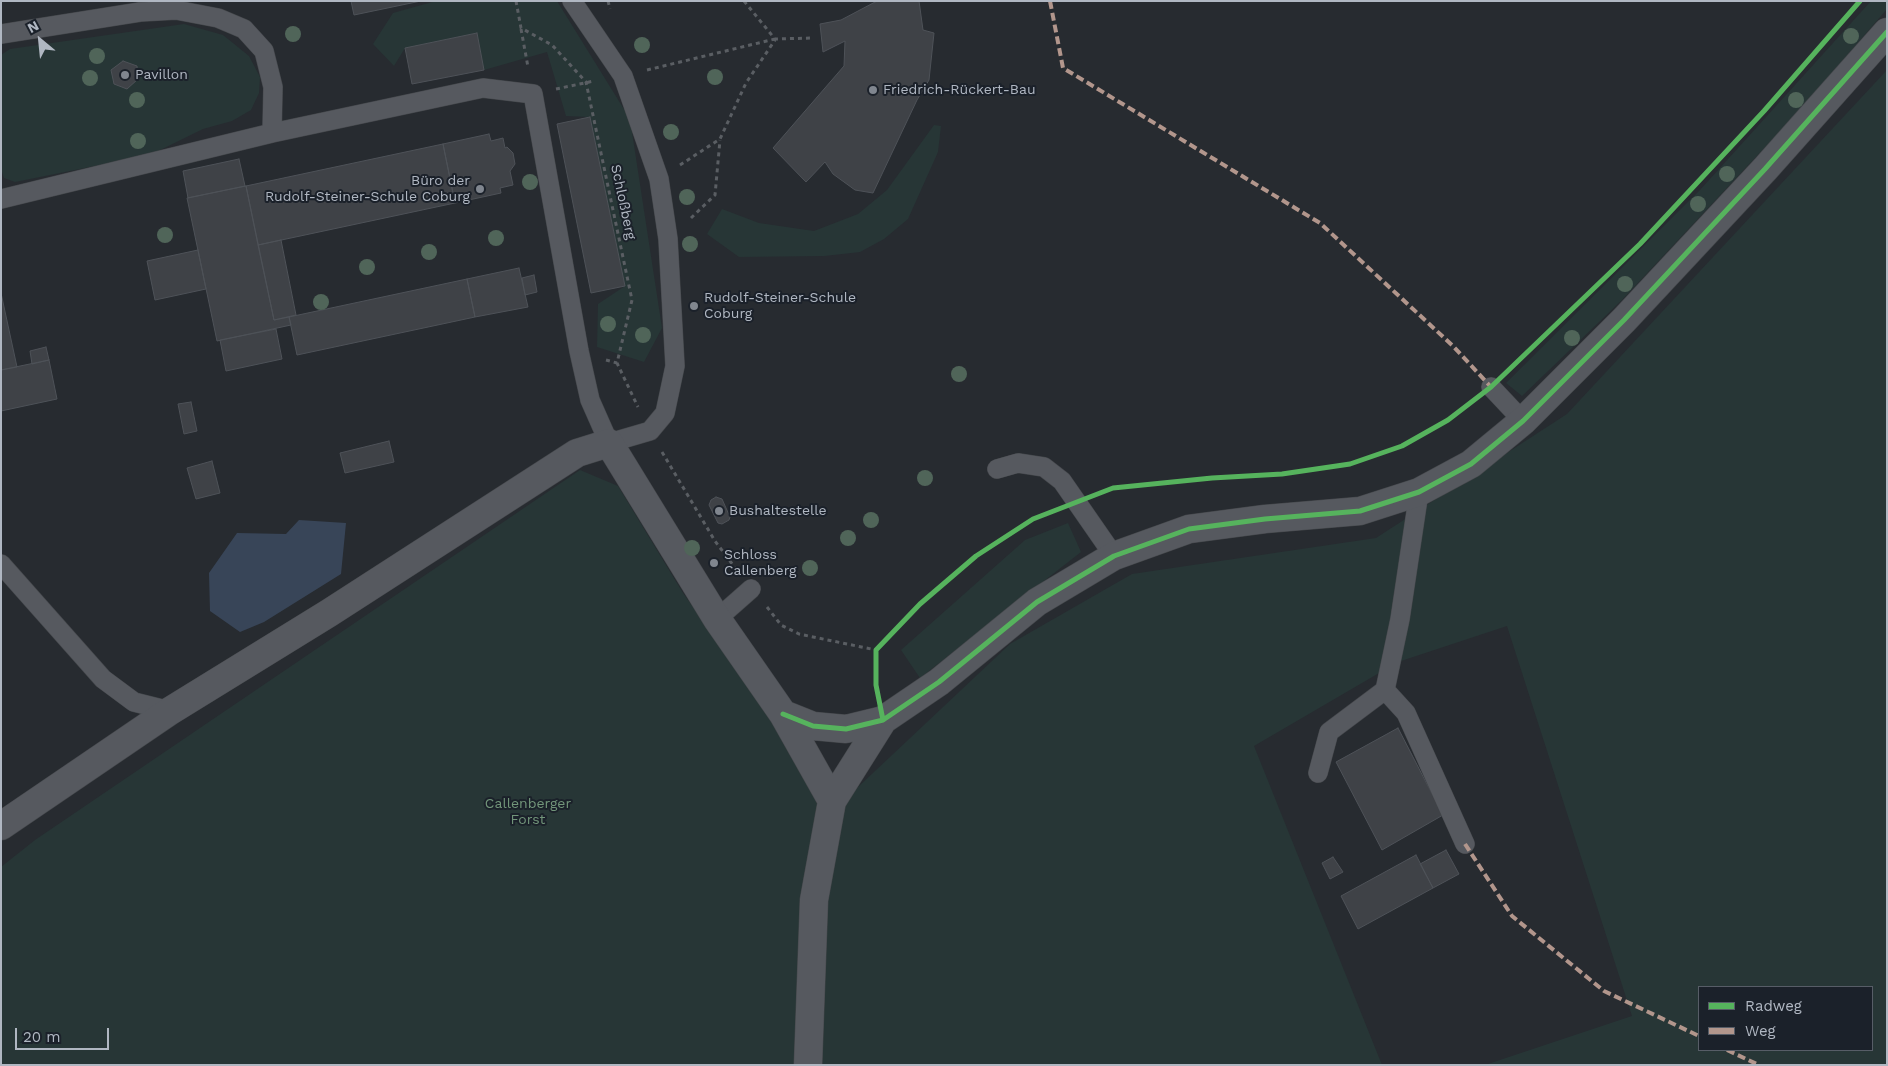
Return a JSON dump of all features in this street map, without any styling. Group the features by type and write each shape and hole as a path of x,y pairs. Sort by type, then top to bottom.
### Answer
{"street":[{"path":"783,714 813,726 846,729 883,720 939,682 1037,602 1114,556 1189,529 1265,519 1360,511 1419,492 1471,464 1523,421 1624,320 1725,212 1887,32"},
{"path":"1,826 170,711 337,608 577,453 609,443 717,618 783,714 832,801"},
{"path":"808,1065 814,900 832,801 883,720"}],"lane":[{"path":"1,199 272,133 483,88 533,94 579,351 590,400 609,443 650,431 664,413 675,366 668,239 659,179 623,76 572,1"},
{"path":"1,34 140,12 176,10 218,18 244,29 264,51 274,87 272,133"},
{"path":"1490,386 1523,421"},
{"path":"997,469 1018,463 1044,467 1062,481 1114,556"},
{"path":"1318,773 1328,732 1385,690 1400,619 1419,492"},
{"path":"1,564 103,679 134,702 170,711"},
{"path":"717,618 751,589"},
{"path":"1385,690 1406,713 1465,844"}],"path":[{"path":"744,1 775,39"},
{"path":"623,76 775,39 813,38"},
{"path":"668,239 714,196 720,139 746,83 775,39"},
{"path":"659,179 720,139"}],"green space":[{"path":"436,1 557,1 630,119 662,328 644,362 597,347 598,304 625,286 590,117 566,116 547,52 484,70 477,33 405,48 394,66 373,44 393,13"},
{"path":"1871,1 1887,1 1887,9 1799,111 1622,300 1522,396 1506,383 1700,190"},
{"path":"184,24 223,35 249,56 260,77 259,93 251,110 232,121 203,129 150,155 15,182 4,178 1,169 1,55 10,49"},
{"name":"Callenberger Forst","path":"1887,70 1887,1065 1485,1065 1632,1016 1507,626 1398,662 1254,746 1382,1065 1,1065 1,867 35,840 580,470 618,486 683,593 783,733 809,778 857,788 1010,644 1132,574 1376,538 1567,414"},
{"path":"934,125 941,126 938,152 908,219 884,239 860,252 824,256 739,257 707,234 722,209 759,223 814,231 858,214 887,190"},
{"path":"1068,523 1081,552 920,678 901,650 1025,540"}],"water":[{"path":"299,520 346,523 341,574 264,622 240,632 210,611 209,573 237,533 286,534"}],"building":[{"path":"351,1 421,1 354,15"},
{"name":"Friedrich-Rückert-Bau","path":"877,1 919,1 923,30 934,33 929,80 917,100 873,193 855,190 833,174 825,162 806,182 773,148 844,66 845,41 823,52 820,24 841,20"},
{"path":"477,33 484,70 412,84 405,48"},
{"name":"Pavillon","path":"123,61 137,66 138,79 127,89 114,84 111,70"},
{"path":"590,117 625,286 591,293 557,124"},
{"path":"489,134 491,141 503,138 505,148 507,147 513,153 515,164 510,171 513,185 500,188 501,193 455,203 443,144"},
{"path":"443,144 455,203 258,245 246,186"},
{"path":"239,159 245,186 188,198 183,171"},
{"path":"246,186 274,320 289,317 291,325 217,341 187,198"},
{"path":"281,240 296,315 274,320 258,245"},
{"path":"198,250 206,289 155,300 147,261"},
{"path":"519,268 528,307 475,317 467,279"},
{"path":"534,275 537,292 525,295 522,278"},
{"path":"467,279 475,317 297,355 289,317"},
{"path":"1,293 17,367 1,370"},
{"path":"276,329 282,359 226,371 220,340"},
{"path":"46,347 49,360 32,364 30,351"},
{"path":"49,360 57,399 1,411 1,370"},
{"path":"191,402 197,431 184,434 178,404"},
{"path":"389,441 394,462 345,473 340,453"},
{"path":"212,461 220,493 196,499 187,468"},
{"name":"Bushaltestelle","path":"716,497 722,499 730,517 729,520 722,524 718,523 709,505 711,500"},
{"path":"1398,728 1443,815 1382,850 1336,762"},
{"path":"1446,850 1459,874 1433,888 1420,864"},
{"path":"1416,855 1433,888 1358,929 1341,896"},
{"path":"1333,857 1343,872 1330,879 1322,863"}],"marked path":[{"path":"1050,1 1063,68 1320,223 1453,346 1491,387"},
{"path":"1465,844 1512,916 1604,991 1698,1036"},
{"path":"1729,1051 1759,1065"}],"cycle path":[{"path":"883,720 876,685 876,650 920,604 976,556 1033,519 1113,488 1212,478 1282,474 1350,464 1402,446 1448,420 1491,387 1640,244 1764,111 1860,1"},
{"path":"783,714 813,726 846,729 883,720 939,682 1037,602 1114,556 1189,529 1265,519 1360,511 1419,492 1471,464 1523,421 1624,320 1765,169 1887,32"}],"place":[{"name":"Pavillon","path":"125,75"},
{"name":"Friedrich-Rückert-Bau","path":"873,90"},
{"name":"Büro der Rudolf-Steiner-Schule Coburg","path":"480,189"},
{"name":"Rudolf-Steiner-Schule Coburg","path":"694,306"},
{"name":"Bushaltestelle","path":"719,511"},
{"name":"Schloss Callenberg","path":"714,563"}]}
